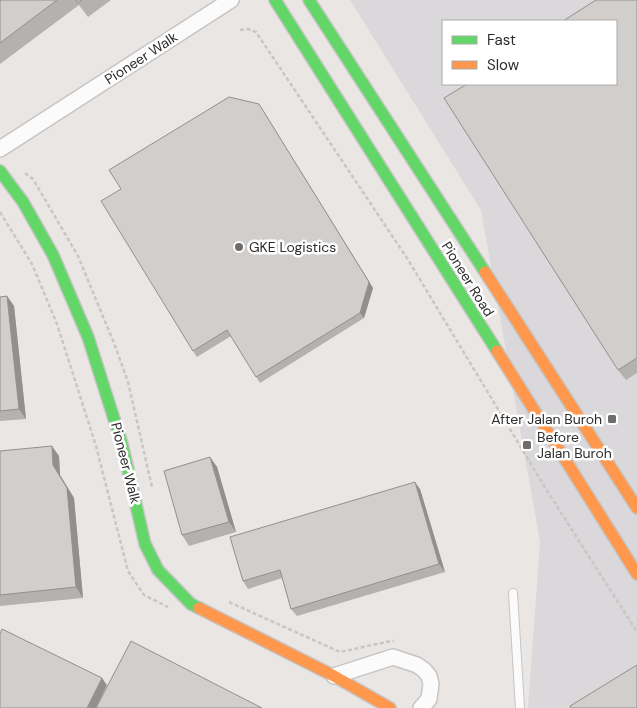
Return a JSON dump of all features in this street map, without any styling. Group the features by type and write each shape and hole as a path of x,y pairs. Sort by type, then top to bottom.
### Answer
{"main road":[{"name":"Pioneer Road","path":"275,0 637,574"},
{"name":"Pioneer Road","path":"310,0 637,508"},
{"path":"324,23 326,8"},
{"name":"Pioneer Walk","path":"0,171 23,202 53,255 88,336 122,444 145,544 158,570 191,604 334,676 390,708"}],"street":[{"name":"Pioneer Walk","path":"0,149 231,0"},
{"path":"334,676 393,657 417,666 429,676 432,691 429,699 421,708"}],"lane":[{"path":"513,593 520,708"}],"path":[{"path":"240,30 248,29 256,32 407,258 546,489 637,632"},
{"path":"18,167 33,179 82,265 128,382 152,490"},
{"path":"229,601 340,652"}],"shaded area":[{"path":"350,0 637,0 637,708 528,708 540,542 481,210"}],"building":[{"path":"0,0 57,0 0,43"},
{"path":"596,0 637,0 637,358 618,370 444,98 465,85 617,85 617,20 565,20"},
{"name":"GKE Logistics","path":"229,97 259,104 369,282 360,313 256,377 227,330 193,351 101,201 121,189 109,170"},
{"path":"7,296 19,409 0,411 0,297"},
{"path":"52,446 53,465 67,488 76,587 0,595 0,451"},
{"path":"210,457 229,522 182,535 164,471"},
{"path":"415,482 439,564 291,609 280,570 243,581 230,537"},
{"path":"2,629 102,678 87,708 0,708 0,634"},
{"path":"131,641 262,708 96,708"},
{"path":"637,665 637,708 571,708 570,706"}],"traffic: fast":[{"path":"275,0 497,351"},
{"path":"309,0 485,272"},
{"path":"0,171 23,202 53,255 88,337 122,444 145,544 158,570 191,604 199,608"}],"traffic: slow":[{"path":"485,272 637,508"},
{"path":"497,351 637,574"},
{"path":"199,608 334,676 390,708"}],"place":[{"name":"GKE Logistics","path":"239,247"},
{"name":"After Jalan Buroh","path":"612,419"},
{"name":"Before Jalan Buroh","path":"527,445"}]}
